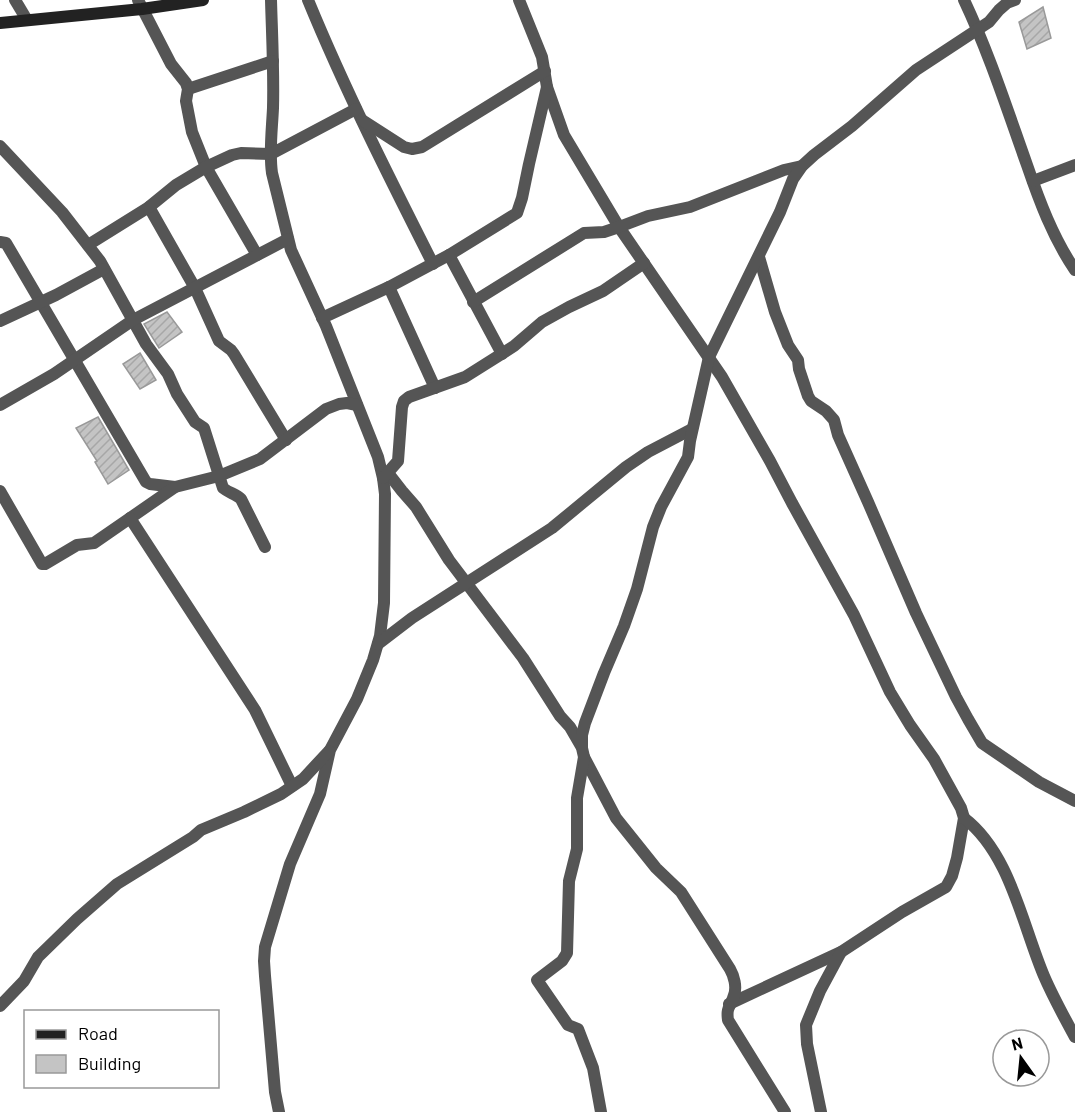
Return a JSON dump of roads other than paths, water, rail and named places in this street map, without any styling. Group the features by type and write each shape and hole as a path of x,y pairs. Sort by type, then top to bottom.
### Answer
{"main road":[{"path":"0,23 140,4 203,0"}],"street":[{"path":"15,0 27,20"},
{"path":"271,0 272,173 291,250 322,318 378,458 386,475 416,507 465,584 523,658 560,716 570,727 619,823 656,868 681,892 730,969 735,981 735,995 729,1004 728,1020 785,1112"},
{"path":"308,0 387,174 433,264"},
{"path":"519,0 542,57 547,87 564,135 620,227 722,377 854,615 890,692 934,759 961,808 964,818 957,858 952,876 945,887 841,952 729,1004"},
{"path":"964,0 978,29 1033,181 1062,249 1075,270"},
{"path":"601,1112 593,1068 578,1029 568,1025 537,980 562,962 567,952 569,881 577,849 577,798 585,723 637,589 653,527 665,498 688,457 692,429 709,357 801,166 852,126 916,70 989,22 1007,3 1015,0"},
{"path":"140,4 171,64 181,75 188,88 186,102 192,132 206,167 257,255"},
{"path":"188,88 273,61"},
{"path":"359,114 404,147 412,149 422,147 544,71"},
{"path":"322,318 450,255 517,213 547,87"},
{"path":"88,245 149,207 176,185 206,167 241,153 271,154 359,114"},
{"path":"0,146 62,212 104,269 146,344 168,374 177,394 195,422 204,428 223,488 242,499 265,547"},
{"path":"1033,181 1075,165"},
{"path":"473,302 584,233 604,232 648,216 690,207 784,170 801,166"},
{"path":"149,207 195,288 219,341 234,354 286,440"},
{"path":"0,405 45,380 133,320 288,239"},
{"path":"0,242 6,243 146,482 175,487"},
{"path":"450,255 502,354"},
{"path":"759,256 775,312 788,345 798,360 808,396 834,420 838,435 916,613 979,739 1030,776 1075,801"},
{"path":"0,1006 24,981 38,957 117,884 201,830 281,794 303,779 330,750 357,699 380,636 384,603 386,475 398,461 402,407 405,401 409,397 465,377 514,346 542,322 603,291 644,263"},
{"path":"0,321 41,303 104,269"},
{"path":"389,287 435,388"},
{"path":"0,491 42,564 45,564 77,545 94,543 175,487 219,476 260,459 326,409 339,404 357,405"},
{"path":"378,644 412,618 552,528 626,467 648,452 692,429"},
{"path":"130,518 255,710 292,786"},
{"path":"279,1112 275,1092 264,961 266,947 291,864 320,794 330,750"},
{"path":"964,818 977,828 1000,862 1044,976 1075,1037"},
{"path":"822,1112 807,1044 806,1025 820,991 841,952"}]}
